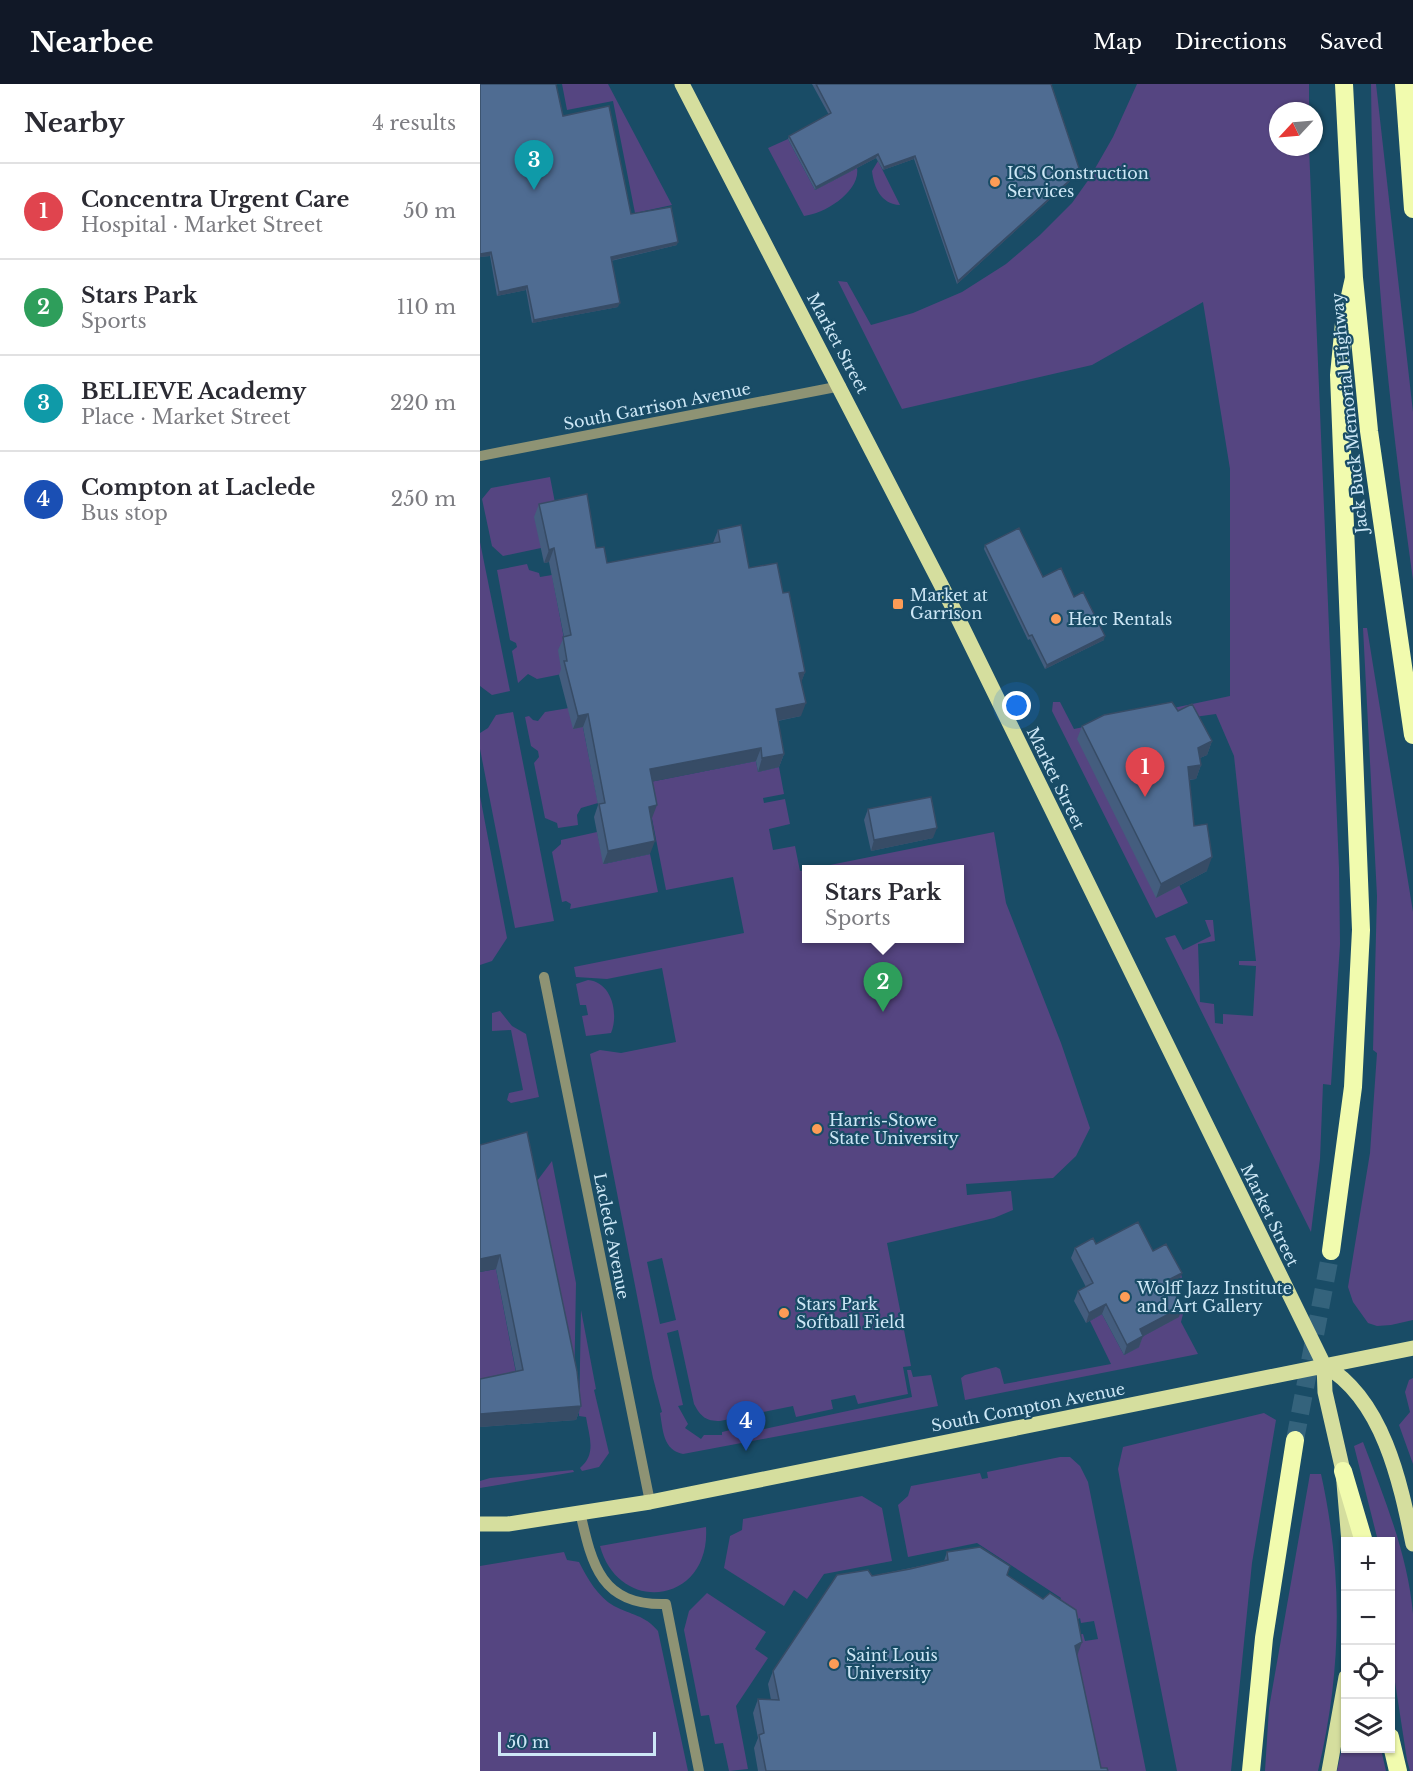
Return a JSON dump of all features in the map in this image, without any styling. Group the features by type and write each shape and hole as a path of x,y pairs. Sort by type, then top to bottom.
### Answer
{"highway":[{"name":"Jack Buck Memorial Highway","path":"1344,84 1354,278 1378,509 1413,735"},
{"path":"1404,84 1413,209"},
{"path":"1331,1251 1353,1087 1361,930 1339,375 1344,323 1354,278"},
{"path":"1251,1771 1264,1638 1295,1440"},
{"path":"1343,1471 1363,1537"},
{"path":"1394,1753 1398,1771"}],"main road":[{"name":"Market Street","path":"682,84 841,386 951,604 1324,1365 1325,1392 1343,1471 1349,1537"},
{"name":"South Compton Avenue","path":"480,1524 508,1524 650,1502 1413,1348"},
{"name":"Market Street","path":"1324,1365 1341,1374 1363,1398 1394,1464 1413,1544"},
{"path":"1394,1464 1413,1503"},
{"path":"1329,1771 1342,1699"}],"street":[{"name":"South Garrison Avenue","path":"480,456 841,386"},
{"name":"Laclede Avenue","path":"544,976 650,1502"},
{"path":"580,1512 593,1562 607,1584 634,1601 666,1604 699,1771"}],"shaded area":[{"path":"562,84 608,84 672,205 635,213 613,101 567,110"},
{"path":"1137,84 1309,84 1309,102 1269,102 1269,156 1309,156 1339,868 1340,944 1331,1085 1323,1084 1320,1159 1311,1232 1165,938 1175,935 1183,950 1211,936 1205,920 1213,920 1215,941 1198,944 1200,1002 1214,1004 1215,1023 1223,1024 1223,1014 1253,1016 1256,966 1239,965 1239,961 1256,961 1234,756 1216,714 1187,718 1156,897 1179,885 1188,903 1156,918 1052,711 1053,702 1060,702 1074,729 1230,696 1230,469 1203,302 1092,365 902,409 838,281 847,282 871,325 913,313 962,292 1006,264 1072,203 1113,137"},
{"path":"1371,84 1376,84 1413,412 1413,580 1384,333 1375,209"},
{"path":"788,139 815,190 857,168 857,177 848,193 822,211 804,216 768,148"},
{"path":"878,161 900,205 888,202 877,189 872,171"},
{"path":"550,477 557,513 541,548 503,556 492,546 482,499 491,488"},
{"path":"480,542 510,691 492,695 480,686"},
{"path":"527,564 529,570 539,573 540,577 552,575 566,649 562,674 537,679 528,674 518,683 512,651 517,647 516,643 510,640 497,570"},
{"path":"1363,628 1367,628 1413,912 1413,1320 1377,1326 1368,1323 1353,1302 1348,1287 1370,1153 1377,1053 1373,1050 1377,896"},
{"path":"569,708 583,727 598,803 581,808 577,815 578,825 558,828 557,823 545,818 534,763 539,757 538,751 531,746 525,717 529,716 538,721 545,712"},
{"path":"513,712 554,921 515,928 480,749 480,733 488,728 496,715"},
{"path":"756,761 758,772 779,767 784,794 763,798 764,803 785,799 790,824 769,829 773,850 795,846 800,871 802,871 802,943 964,943 964,865 830,865 994,832 1006,903 1061,1043 1090,1128 1076,1156 1053,1178 966,1184 967,1195 1011,1191 1013,1210 994,1218 887,1243 911,1366 903,1367 908,1394 858,1404 855,1395 831,1400 833,1409 796,1417 793,1406 720,1421 707,1419 694,1404 678,1330 667,1333 683,1405 678,1406 688,1424 685,1428 701,1439 704,1435 722,1435 722,1432 743,1427 750,1432 912,1397 907,1370 911,1370 913,1377 931,1375 938,1406 683,1454 676,1452 668,1444 663,1432 660,1413 662,1412 653,1378 590,1054 600,1050 621,1053 676,1042 662,968 607,979 576,977 574,967 744,933 733,877 666,890 645,783","holes":["662,1258 676,1320 660,1324 647,1262"]},
{"path":"480,796 507,938 492,961 480,965"},
{"path":"597,832 604,864 650,854 658,892 570,909 571,904 566,901 562,902 552,852 561,844 561,840"},
{"path":"588,980 603,986 612,1000 614,1017 611,1033 586,1036 582,1016 588,1015 586,1005 580,1005 576,984"},
{"path":"500,1011 512,1026 526,1034 539,1097 511,1103 507,1100 509,1093 523,1090 511,1030 492,1031 492,1013"},
{"path":"552,1161 576,1283 574,1393 531,1189"},
{"path":"496,1269 518,1383 480,1391 480,1272"},
{"path":"1181,1274 1184,1285 1173,1296 1183,1314 1181,1322 1198,1354 965,1400 961,1378 996,1367 1000,1369 1004,1384 1111,1364 1090,1321 1102,1314 1124,1355 1139,1347 1136,1340 1178,1317 1164,1291"},
{"path":"581,1310 596,1389 594,1390 609,1453 599,1467 582,1471 580,1468 589,1457 590,1438 586,1417 579,1416"},
{"path":"1413,1378 1413,1464 1399,1425 1410,1412 1405,1392 1409,1380"},
{"path":"1264,1413 1276,1420 1252,1563 1231,1771 1177,1771 1118,1469 1123,1447"},
{"path":"1363,1442 1401,1548 1410,1592 1413,1614 1413,1771 1410,1771 1407,1760 1395,1682 1395,1537 1377,1537 1354,1446"},
{"path":"1070,1457 1080,1466 1088,1482 1146,1771 1094,1771 1074,1635 1083,1634 1085,1641 1098,1639 1094,1621 1081,1623 1080,1618 1071,1624 1053,1611 1061,1598 977,1543 908,1557 898,1505 908,1496 911,1486 980,1473 982,1479 988,1478 987,1472"},
{"path":"573,1470 574,1472 480,1488 480,1481 490,1478"},
{"path":"1310,1474 1321,1474 1333,1549 1337,1622 1332,1696 1318,1771 1265,1771 1269,1708"},
{"path":"862,1496 882,1508 892,1561 824,1574 807,1599 794,1590 784,1606 724,1568 730,1536 742,1530 743,1519"},
{"path":"706,1527 704,1553 694,1572 680,1585 662,1592 643,1591 625,1583 610,1568 600,1546"},
{"path":"564,1552 567,1560 579,1562 603,1598 620,1609 643,1618 658,1631 688,1771 480,1771 480,1566"},
{"path":"707,1593 766,1632 755,1649 768,1658 736,1706 748,1769 729,1771 723,1743 715,1744 709,1715 701,1716 684,1630 689,1611"},
{"path":"1341,1753 1382,1753 1386,1771 1337,1771"}],"building":[{"path":"480,84 556,84 563,116 609,106 631,214 671,207 678,242 611,257 620,303 534,320 527,286 499,292 491,252 480,254"},
{"name":"ICS Construction Services","path":"816,84 1051,84 1080,171 958,281 915,156 884,167 878,154 816,187 789,136 831,113"},
{"path":"587,494 596,548 604,547 607,563 720,542 718,530 741,525 749,568 777,563 783,593 789,592 805,672 799,673 806,703 776,709 784,754 762,758 761,748 650,769 657,805 649,807 655,841 608,851 599,804 605,803 588,714 578,716 564,661 567,661 563,637 571,635 554,548 549,550 539,504"},
{"name":"Herc Rentals","path":"1019,528 1043,577 1061,568 1074,597 1083,592 1105,636 1047,665 1032,635 1029,636 985,545"},
{"path":"1172,702 1178,711 1192,704 1212,741 1198,748 1201,765 1188,767 1194,826 1207,824 1212,857 1161,884 1082,726 1104,715"},
{"path":"931,797 937,828 874,840 868,809"},
{"path":"527,1132 577,1371 581,1406 480,1414 480,1379 523,1370 500,1255 480,1259 480,1145"},
{"name":"Wolff Jazz Institute and Art Gallery","path":"1138,1222 1153,1251 1166,1244 1182,1273 1168,1280 1182,1307 1140,1329 1143,1336 1127,1345 1106,1304 1089,1313 1078,1291 1093,1283 1075,1248 1093,1238 1096,1244"},
{"path":"980,1547 1010,1566 1007,1575 1043,1599 1050,1593 1076,1610 1082,1642 1075,1646 1101,1768 1107,1768 1108,1771 766,1771 759,1735 764,1733 758,1699 779,1700 773,1671 837,1575 868,1570 872,1576 910,1569 948,1560 947,1552"}],"tunnel":[{"path":"1295,1440 1331,1251"}],"place":[{"name":"ICS Construction Services","path":"995,182"},
{"name":"BELIEVE Academy","path":"534,190"},
{"name":"Market at Garrison","path":"898,604"},
{"name":"Herc Rentals","path":"1056,619"},
{"name":"Concentra Urgent Care","path":"1145,797"},
{"name":"Stars Park","path":"883,1012"},
{"name":"Harris-Stowe State University","path":"817,1129"},
{"name":"Wolff Jazz Institute and Art Gallery","path":"1125,1297"},
{"name":"Stars Park Softball Field","path":"784,1313"},
{"name":"Compton at Laclede","path":"746,1451"},
{"name":"Saint Louis University","path":"834,1664"}]}
